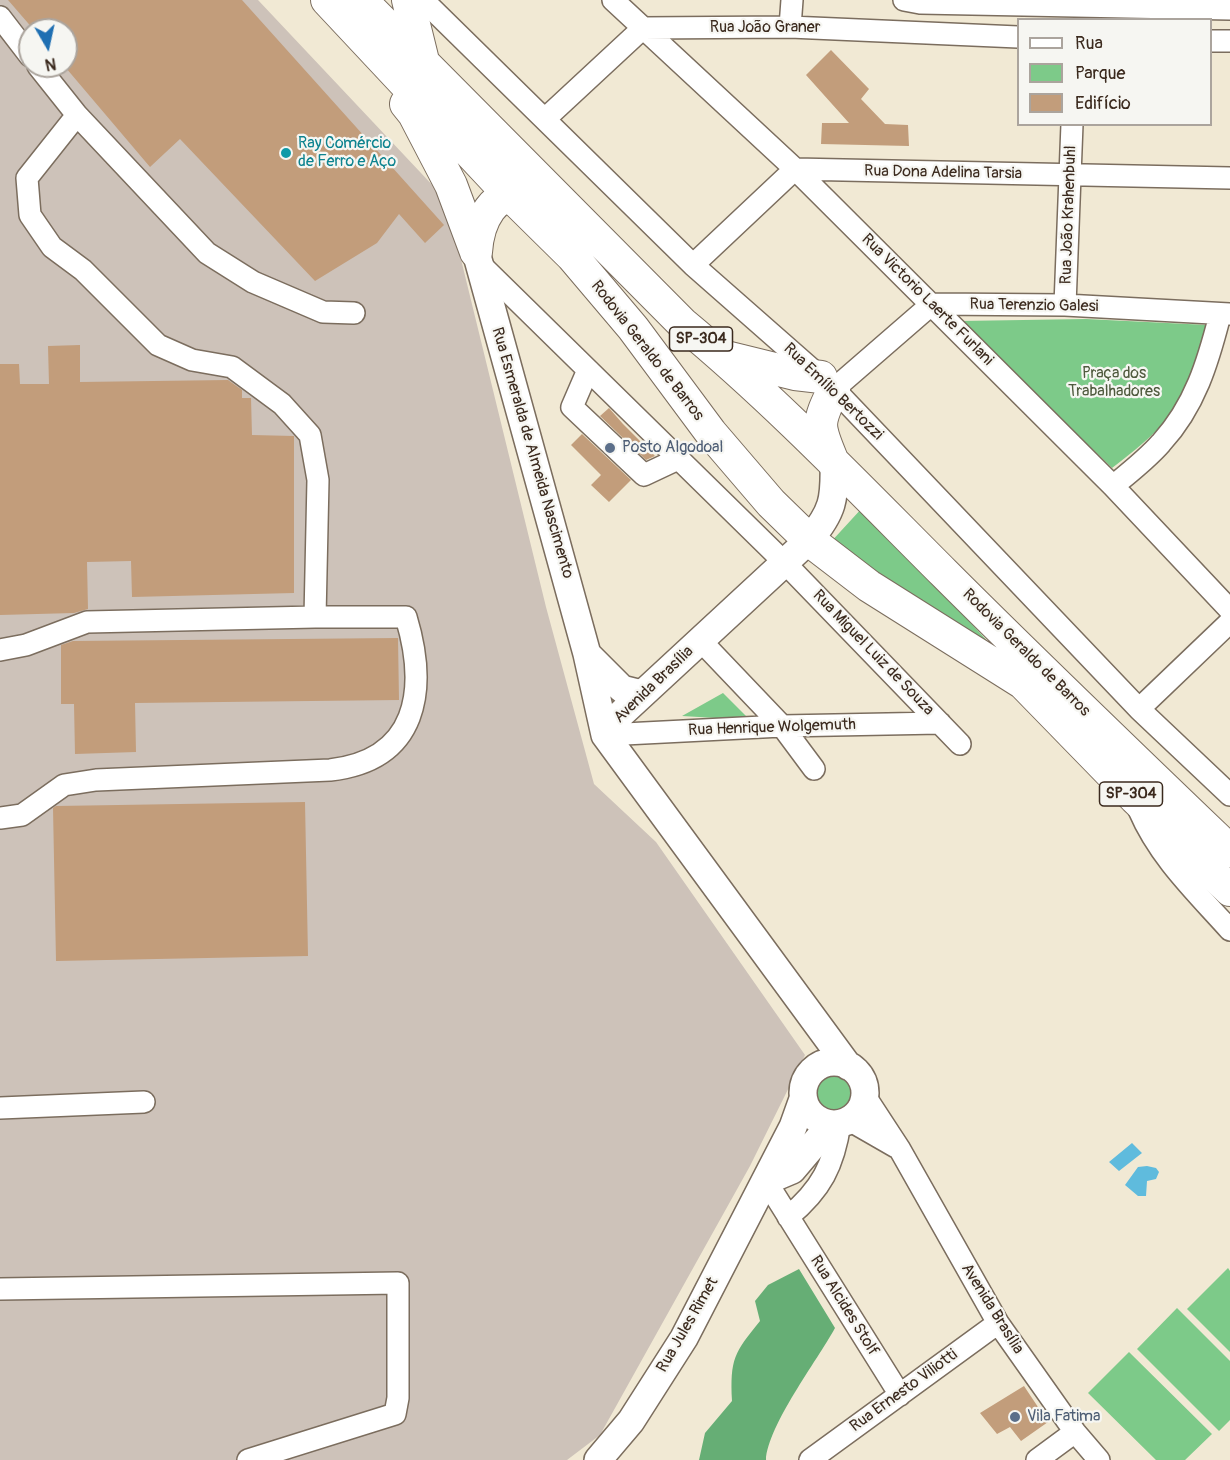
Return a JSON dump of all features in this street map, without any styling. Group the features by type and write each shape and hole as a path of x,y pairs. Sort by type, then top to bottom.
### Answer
{"highway":[{"path":"322,0 414,114 451,185 477,258"},
{"name":"Rodovia Geraldo de Barros","path":"327,0 510,195 572,256 633,328 711,433 771,503 809,540 869,586 1023,683 1135,798 1230,890"},
{"name":"Rodovia Geraldo de Barros","path":"361,0 424,66 682,323 722,356 834,463 1045,674 1230,851"},
{"path":"408,0 424,66"},
{"path":"477,258 479,224 488,210 499,200 510,195 528,193 542,200 682,323"},
{"path":"722,356 828,383 820,430 834,463"}],"main road":[{"name":"Rua Esmeralda de Almeida Nascimento","path":"477,258 587,654 604,735"},
{"name":"Avenida Brasília","path":"834,463 835,496 826,520 785,563 642,694 604,735 804,1003 848,1066"},
{"name":"Rua Esmeralda de Almeida Nascimento","path":"587,654 622,689 642,694"},
{"name":"Avenida Brasília","path":"804,1003 814,1069"},
{"path":"766,1181 792,1170 840,1122 860,1110 865,1096 861,1078 848,1066 834,1062 814,1069 803,1086 803,1099 814,1118 840,1122"},
{"name":"Rua Jules Rimet","path":"598,1460 631,1421 684,1338 793,1127 803,1099"}],"street":[{"name":"Rua Emílio Bertozzi","path":"423,0 546,118 693,265 828,383 1139,709 1230,795"},
{"name":"Rua Victorio Laerte Furlani","path":"613,0 795,169 932,304 1113,486 1230,610"},
{"path":"790,27 792,0"},
{"path":"904,0 920,3 1230,9"},
{"path":"0,17 18,40"},
{"name":"Rua João Graner","path":"643,28 790,27 1017,38"},
{"path":"546,118 643,28"},
{"path":"1212,41 1230,41"},
{"path":"47,78 76,116 207,253 253,282 323,312 354,313"},
{"path":"76,116 27,178 30,215 52,247 83,270 158,345 192,360 232,366 282,404 310,435 318,480 315,617"},
{"name":"Rua João Krahenbuhl","path":"1065,305 1072,126"},
{"path":"693,265 795,169"},
{"name":"Rua Dona Adelina Tarsia","path":"795,169 1230,178"},
{"name":"Rua Miguel Luiz de Souza","path":"477,258 785,563 960,744"},
{"path":"828,383 932,304"},
{"name":"Rua Terenzio Galesi","path":"932,304 1065,305 1225,314"},
{"path":"1113,486 1161,444 1189,406 1225,314"},
{"path":"588,370 572,407 644,475 678,459"},
{"path":"0,650 26,645 87,622 406,617 415,646 418,675 414,705 405,728 371,760 356,767 330,771 96,780 64,785 22,815 0,818"},
{"path":"1139,709 1230,621"},
{"path":"700,640 782,726 814,769"},
{"name":"Rua Henrique Wolgemuth","path":"604,735 782,726 940,723"},
{"path":"1135,798 1150,834 1166,858 1230,930"},
{"name":"Avenida Brasília","path":"865,1096 899,1148 998,1323 1075,1432 1099,1460"},
{"path":"0,1108 144,1102"},
{"path":"788,1217 809,1200 825,1176 836,1151 840,1122 899,1148"},
{"name":"Rua Alcides Stolf","path":"766,1181 900,1395"},
{"path":"0,1289 398,1283 398,1398 395,1414 248,1460"},
{"name":"Rua Ernesto Viliotti","path":"810,1460 998,1323"},
{"path":"1037,1460 1075,1432"}],"shaded area":[{"path":"0,0 258,0 437,190 458,247 546,607 594,784 656,842 805,1055 750,1166 600,1435 567,1460 0,1460"}],"green space":[{"name":"Praça dos Trabalhadores","path":"1086,319 1208,325 1194,372 1178,405 1158,429 1112,468 960,321"},
{"path":"863,507 1006,661 829,544"},
{"path":"723,693 750,720 682,716"},
{"path":"833,1074 840,1075 846,1080 851,1086 851,1100 846,1106 840,1111 833,1112 826,1111 820,1106 815,1100 814,1093 815,1086 820,1080 826,1075"},
{"path":"1228,1268 1230,1271 1230,1352 1187,1309"},
{"path":"799,1269 835,1328 794,1393 775,1429 766,1460 699,1460 705,1433 732,1401 732,1375 736,1357 744,1341 760,1321 755,1301 768,1285"},
{"path":"1177,1308 1230,1361 1230,1420 1219,1431 1137,1349"},
{"path":"1129,1352 1212,1434 1185,1460 1156,1460 1088,1393"}],"water":[{"path":"1132,1143 1142,1153 1119,1171 1109,1162"},
{"path":"1138,1167 1156,1168 1159,1172 1156,1179 1147,1181 1146,1196 1138,1196 1125,1185"}],"building":[{"name":"Ray Comércio de Ferro e Aço","path":"8,0 242,0 444,225 425,243 399,214 377,243 315,281 180,139 150,167 74,78 78,78 78,18 24,18"},
{"path":"831,50 869,89 861,99 885,124 908,125 909,146 821,144 822,123 849,123 806,75"},
{"path":"80,345 80,382 228,380 242,390 242,398 251,398 252,435 294,436 294,593 132,597 131,561 87,562 88,609 74,613 0,615 0,364 19,364 20,384 49,384 48,346"},
{"path":"609,408 655,456 646,460 600,416"},
{"path":"582,434 631,480 609,502 591,485 601,475 571,445"},
{"path":"398,638 399,700 135,703 136,752 75,754 74,704 61,704 61,645 73,641"},
{"path":"305,802 308,956 56,961 53,808 56,806"},
{"name":"Vila Fatima","path":"1024,1386 1048,1422 1021,1441 1010,1427 997,1434 980,1413"}],"place":[{"name":"Ray Comércio de Ferro e Aço","path":"286,153"},
{"name":"Posto Algodoal","path":"610,448"},
{"name":"Vila Fatima","path":"1015,1417"}]}
